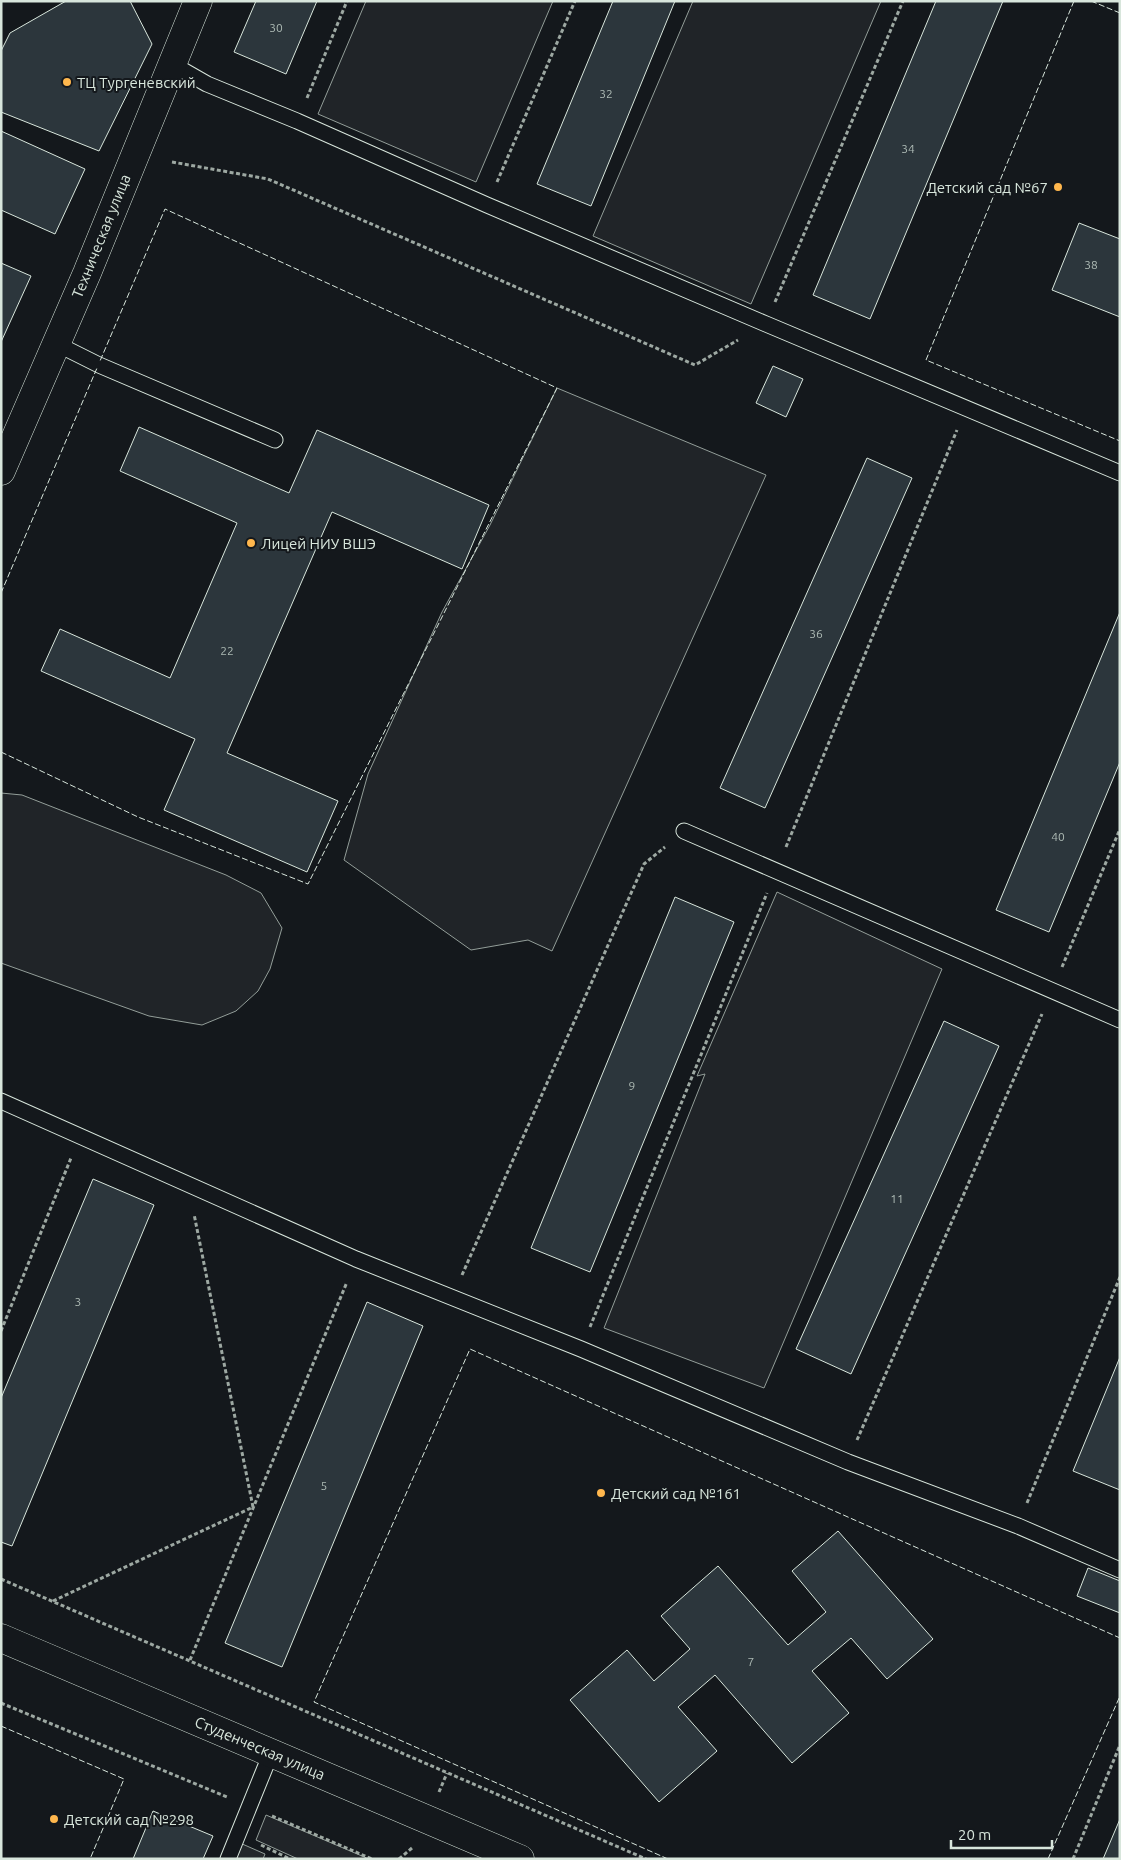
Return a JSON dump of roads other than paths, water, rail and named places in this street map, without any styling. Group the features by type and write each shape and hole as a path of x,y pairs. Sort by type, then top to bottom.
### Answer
{"street":[{"name":"Техническая улица","path":"1,471 86,273 198,1"},
{"name":"Студенческая улица","path":"1,1638 520,1859"}],"lane":[{"path":"172,64 207,84 297,121 487,205 1120,473"},
{"path":"55,343 275,440"},
{"path":"684,830 1120,1020"},
{"path":"1,1101 356,1259 581,1349 848,1462 1018,1526 1120,1570"},
{"path":"228,1859 272,1753"}],"place":[{"name":"ТЦ Тургеневский","path":"67,82"},
{"name":"Детский сад №67","path":"1058,187"},
{"name":"Лицей НИУ ВШЭ","path":"251,543"},
{"name":"Детский сад №161","path":"601,1493"},
{"name":"Детский сад №298","path":"54,1819"}]}
